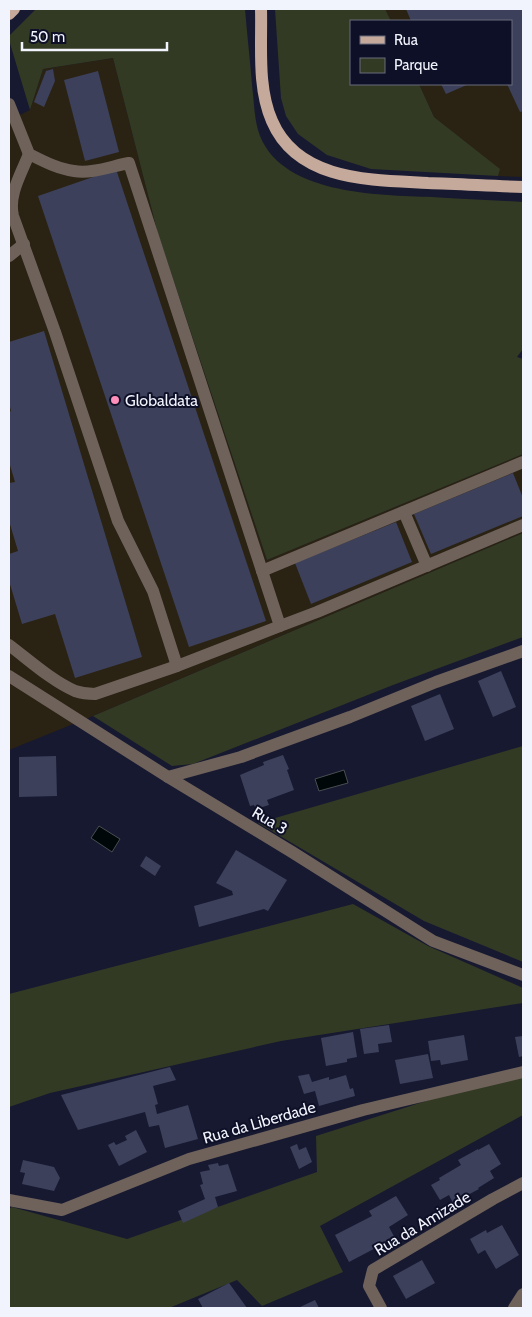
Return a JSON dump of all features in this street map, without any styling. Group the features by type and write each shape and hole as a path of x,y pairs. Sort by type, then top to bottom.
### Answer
{"main road":[{"path":"9,14 14,9"},
{"path":"261,9 263,89 267,109 280,137 289,147 309,162 325,170 365,180 523,188"}],"street":[{"path":"9,104 29,154 12,197 11,207 13,216 56,332 118,521 153,591 177,666"},
{"path":"29,154 56,166 74,171 89,171 130,163 280,626"},
{"path":"9,256 24,244"},
{"path":"262,571 523,464"},
{"path":"404,512 427,566"},
{"path":"9,645 57,681 75,691 84,694 94,694 177,666 317,612 523,525"},
{"path":"168,777 241,757 523,650"},
{"name":"Rua 3","path":"9,676 433,941 523,974"},
{"name":"Rua da Liberdade","path":"9,1200 62,1210 189,1159 362,1110 523,1072"},
{"name":"Rua da Amizade","path":"381,1308 369,1286 373,1270 523,1183"}],"shaded area":[{"path":"385,9 523,9 523,177 498,176 499,169 434,117 419,85 512,85 512,20 390,20"},
{"path":"113,58 158,234 267,560 523,454 523,533 9,750 9,120 30,110 43,69"},
{"path":"344,770 348,783 319,791 315,779"},
{"path":"99,826 120,839 112,852 91,838"}],"green space":[{"path":"36,9 245,9 254,108 258,130 269,151 286,168 307,179 332,187 358,192 523,202 523,349 517,357 523,359 523,454 267,560 158,234 113,58 43,69 30,110 9,36"},
{"path":"275,9 385,9 390,20 350,20 350,85 419,85 434,117 500,169 498,176 371,169 327,155 298,134 286,116 281,98"},
{"path":"523,533 523,637 393,685 193,764 172,766 93,716"},
{"path":"523,746 523,962 424,921 258,823"},
{"path":"353,904 428,946 523,988 523,1003 281,1041 50,1093 9,1107 9,994"},
{"path":"523,1071 523,1115 320,1226 343,1272 262,1306 237,1280 169,1308 9,1307 9,1209 12,1207 127,1239 317,1172 316,1136"}],"building":[{"path":"406,9 523,9 523,111 520,112 507,85 512,85 512,20 411,20"},
{"path":"53,69 55,81 44,107 34,102 46,71"},
{"path":"98,71 119,152 85,161 64,80"},
{"path":"442,85 467,85 446,94"},
{"path":"116,169 266,621 189,647 38,196"},
{"path":"44,331 142,657 75,678 55,614 22,624 9,581 9,554 18,551 9,521 9,483 15,482 9,462 9,412 11,411 9,403 9,342"},
{"path":"513,473 523,498 523,516 431,554 414,514"},
{"path":"396,522 412,562 311,604 295,563"},
{"path":"501,671 516,707 493,717 478,681"},
{"path":"440,694 454,729 425,741 411,706"},
{"path":"283,755 289,769 287,770 294,790 267,800 269,805 256,809 254,805 250,806 240,775 264,765 263,762"},
{"path":"56,756 57,796 19,797 19,757"},
{"path":"236,850 287,880 268,911 264,909 199,927 194,906 233,895 232,891 216,883"},
{"path":"146,856 161,866 155,876 140,866"},
{"path":"389,1025 392,1042 378,1044 379,1052 364,1054 360,1029"},
{"path":"353,1032 357,1057 347,1059 347,1062 326,1066 321,1038"},
{"path":"464,1035 468,1060 441,1065 440,1060 431,1061 428,1041"},
{"path":"523,1036 523,1056 519,1057 515,1037"},
{"path":"428,1054 433,1078 400,1084 395,1060"},
{"path":"170,1067 176,1080 153,1086 158,1104 155,1105 157,1114 188,1105 198,1139 165,1148 159,1125 149,1127 145,1112 78,1130 61,1095"},
{"path":"309,1074 312,1082 346,1075 350,1089 353,1088 355,1096 319,1106 315,1091 304,1094 298,1076"},
{"path":"136,1130 147,1152 119,1166 108,1145 114,1142 116,1145 127,1140 125,1136"},
{"path":"297,1144 299,1150 306,1147 312,1162 299,1169 290,1147"},
{"path":"489,1144 501,1164 490,1171 494,1178 479,1189 453,1203 449,1195 440,1200 431,1185 461,1165 458,1160"},
{"path":"23,1160 54,1167 60,1178 54,1191 22,1184 25,1173 20,1172"},
{"path":"218,1163 219,1166 228,1164 237,1191 215,1197 218,1207 183,1223 178,1211 205,1199 200,1185 203,1184 200,1172 210,1170 208,1165"},
{"path":"396,1196 408,1215 389,1227 397,1242 390,1246 387,1242 349,1262 335,1235 372,1216 369,1211"},
{"path":"502,1225 519,1255 496,1269 485,1250 478,1254 470,1239 486,1230 487,1233"},
{"path":"422,1260 435,1283 406,1299 393,1276"},
{"path":"229,1283 247,1308 203,1308 198,1299"},
{"path":"315,1300 319,1308 298,1308"}],"place":[{"name":"Globaldata","path":"115,400"}]}
